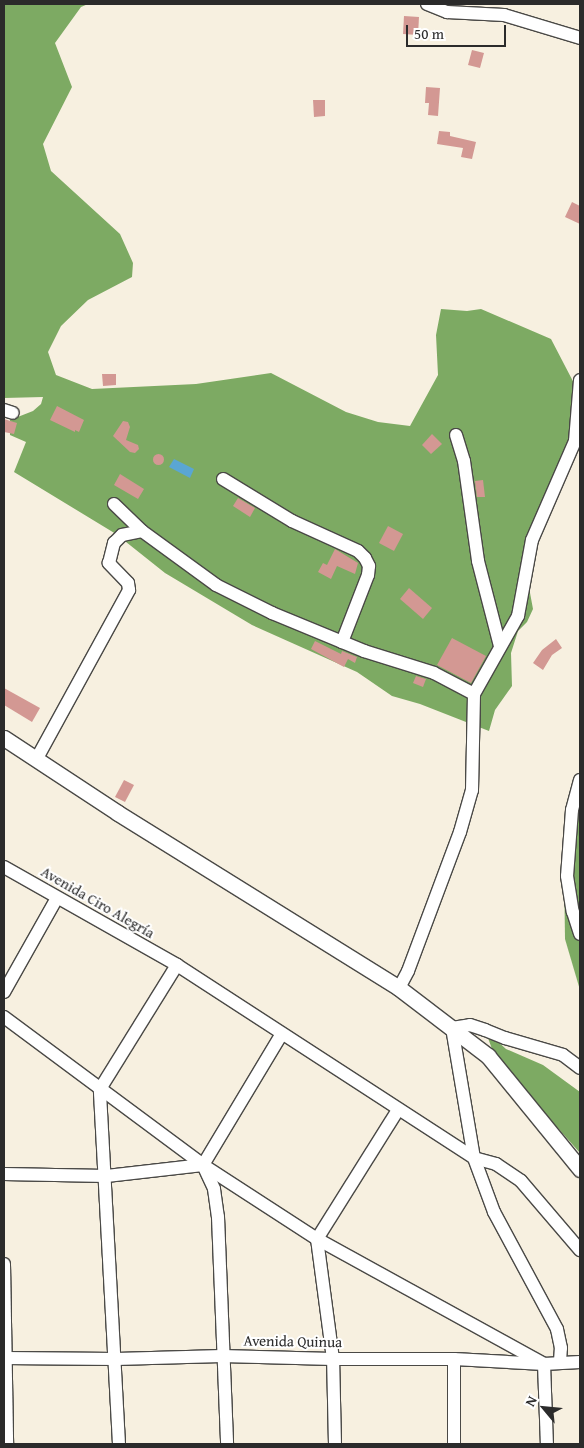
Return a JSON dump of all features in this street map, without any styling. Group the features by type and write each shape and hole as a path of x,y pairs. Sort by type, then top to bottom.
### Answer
{"street":[{"path":"427,4 447,12 504,14 580,38"},
{"path":"398,988 408,971 460,832 472,790 474,694 518,616 532,540 575,441 580,380"},
{"path":"456,435 464,461 478,561 500,646"},
{"path":"223,479 292,521 358,551 365,558 369,566 368,575 342,642"},
{"path":"114,504 142,531 216,585 272,613 342,642 434,673 474,694"},
{"path":"36,760 129,590 128,583 109,563 114,543 122,534 142,531"},
{"path":"4,738 118,813 398,988 452,1028 488,1056 580,1169"},
{"path":"580,780 572,810 567,876 573,912 580,934"},
{"name":"Avenida Ciro Alegría","path":"4,866 177,966 474,1158 496,1164 521,1181 580,1250"},
{"path":"4,992 57,898"},
{"path":"119,1444 116,1359 100,1089 177,966"},
{"path":"4,1017 203,1165 317,1239 544,1364 547,1444"},
{"path":"452,1028 470,1025 505,1038 563,1055 580,1068"},
{"path":"452,1028 474,1158 494,1212 557,1329 561,1348 560,1361"},
{"path":"203,1165 281,1035"},
{"path":"335,1444 333,1359 317,1239 398,1110"},
{"path":"4,1174 106,1176 203,1165"},
{"path":"203,1165 214,1189 218,1217 222,1356 227,1444"},
{"path":"4,1264 6,1444"},
{"name":"Avenida Quinua","path":"5,1358 116,1359 222,1356 333,1359 454,1359 544,1364 560,1361 580,1362"},
{"path":"454,1359 454,1444"}],"green space":[{"path":"4,4 88,4 81,7 55,43 72,87 43,144 51,171 120,234 133,263 132,277 88,300 61,326 48,352 56,375 92,389 196,384 271,373 346,412 378,422 410,426 438,375 436,335 441,309 467,311 481,309 551,339 577,389 578,423 532,562 528,582 533,609 527,622 518,631 511,653 512,686 495,710 489,731 420,704 392,696 357,672 252,625 165,573 116,534 14,472 26,442 10,435 10,420 33,411 41,404 43,397 4,398"},
{"path":"580,800 580,990 565,939 564,868"},
{"path":"485,1030 506,1049 543,1065 580,1092 580,1153 495,1057"}],"water":[{"path":"174,459 194,469 190,478 169,467"}],"building":[{"path":"404,16 419,17 418,35 403,34"},
{"path":"472,50 484,53 480,68 468,65"},
{"path":"426,87 440,88 438,116 428,115 429,103 425,103"},
{"path":"313,100 325,100 325,116 314,117"},
{"path":"439,131 450,132 450,136 476,142 472,159 461,157 463,148 437,144"},
{"path":"572,202 580,206 580,224 565,217"},
{"path":"102,374 116,374 116,385 103,386"},
{"path":"57,406 84,420 79,432 75,430 75,432 50,420"},
{"path":"4,419 17,423 14,434 4,432"},
{"path":"123,421 128,422 130,427 126,440 138,445 139,449 135,453 130,452 113,436"},
{"path":"432,434 442,444 431,454 422,445"},
{"path":"158,453 164,459 158,465 152,459"},
{"path":"120,474 144,489 138,499 114,485"},
{"path":"483,480 485,497 477,497 475,481"},
{"path":"238,498 255,508 250,517 233,506"},
{"path":"388,526 403,534 394,551 379,543"},
{"path":"335,549 358,563 355,574 337,566 331,579 318,572 323,563 327,565"},
{"path":"409,588 432,608 423,619 400,599"},
{"path":"452,638 486,656 471,683 437,665"},
{"path":"556,639 562,648 552,655 543,670 533,663 542,650"},
{"path":"315,641 341,654 342,651 357,657 355,663 348,659 344,667 311,649"},
{"path":"416,676 426,679 423,687 413,683"},
{"path":"4,688 40,708 32,722 4,705"},
{"path":"124,780 134,785 125,802 115,797"}]}
